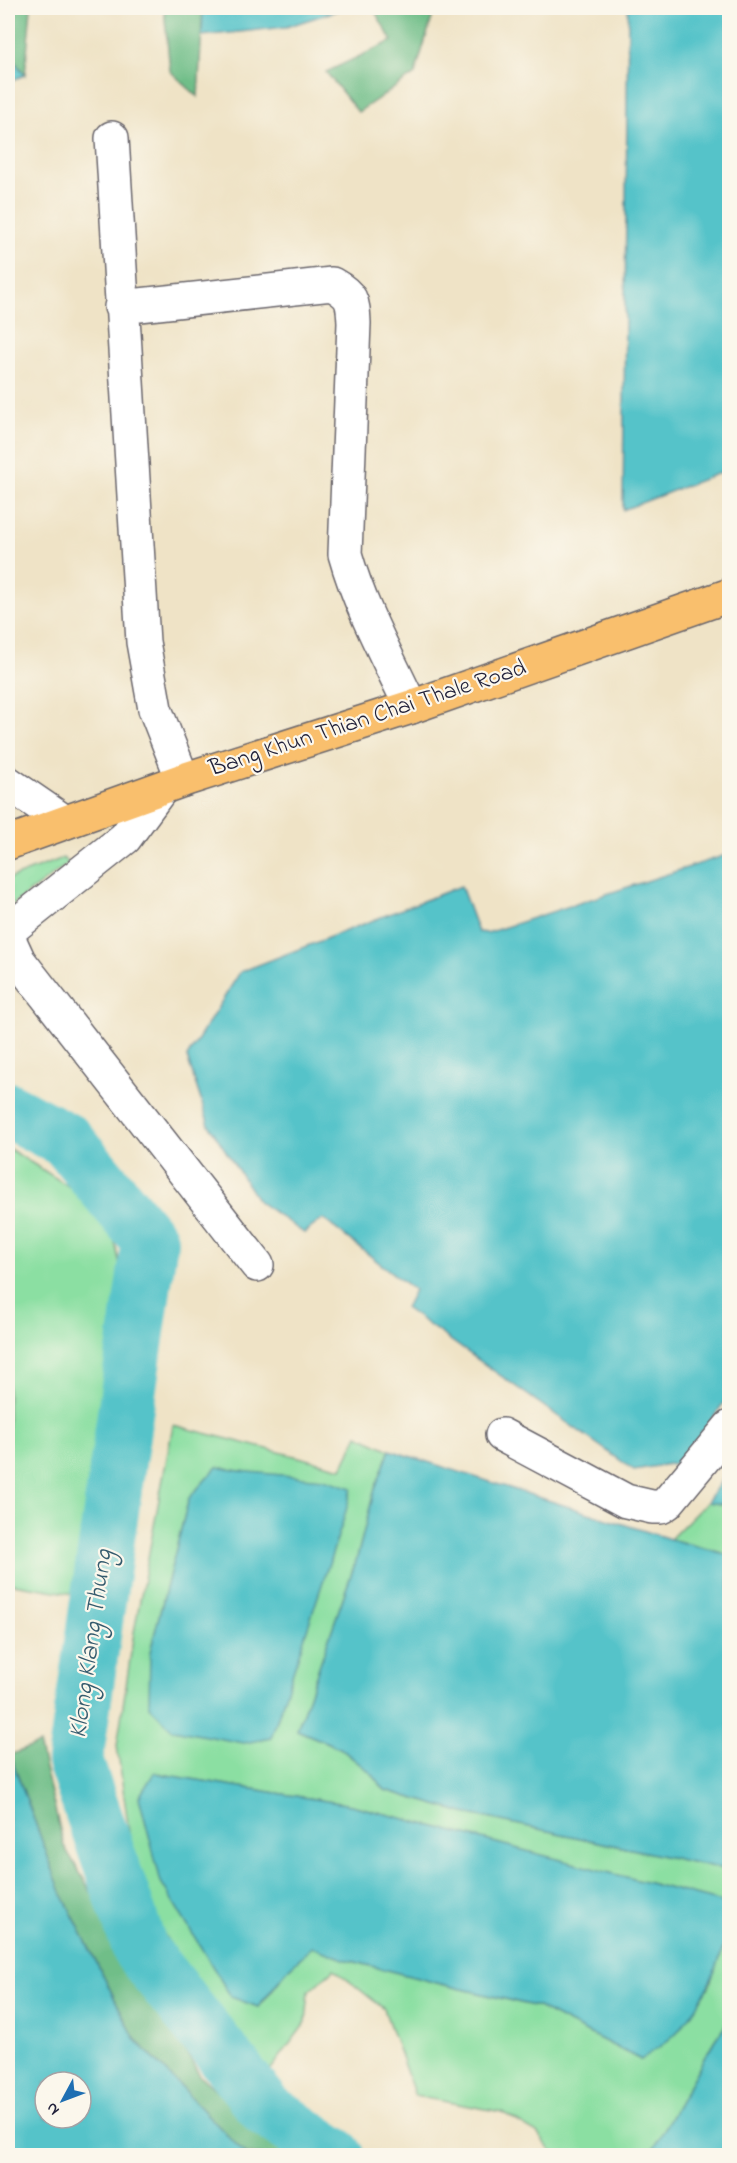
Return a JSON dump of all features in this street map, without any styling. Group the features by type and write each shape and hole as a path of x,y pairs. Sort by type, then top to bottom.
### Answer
{"main road":[{"name":"Bang Khun Thian Chai Thale Road","path":"8,843 172,784 411,706 729,595"}],"street":[{"path":"8,931 126,838 172,784 143,642 112,138"},
{"path":"121,307 332,284 347,292 354,305 354,323 345,554 367,614 411,706"},
{"path":"8,783 64,822"},
{"path":"8,938 19,961 257,1264"},
{"path":"502,1435 626,1501 661,1507 668,1503 729,1427"}],"green space":[{"path":"8,8 31,8 25,75 8,53"},
{"path":"164,8 203,8 198,97 170,71"},
{"path":"373,8 432,8 432,18 415,74 358,112 326,72 392,41"},
{"path":"63,858 69,863 8,908 8,879"},
{"path":"8,1148 108,1211 122,1274 79,1595 8,1583"},
{"path":"173,1425 342,1468 358,1435 390,1450 374,1492 357,1558 297,1730 340,1748 372,1774 385,1790 460,1812 729,1870 729,1904 351,1805 154,1773 231,1997 259,2007 289,1968 312,1947 344,1959 538,2007 641,2060 709,1987 729,1925 729,2020 706,2055 650,2155 555,2155 537,2133 502,2112 415,2096 384,2009 334,1969 309,1991 306,2022 266,2076 214,2019 148,1907 131,1846 117,1746 134,1632","holes":["217,1467 239,1471 150,1652 189,1498"]},
{"path":"707,1502 729,1505 729,1555 670,1539"},
{"path":"39,1744 64,1846 200,2076 291,2155 246,2155 135,2039 61,1892 10,1755"}],"water":[{"path":"203,8 345,8 286,27 202,36"},
{"path":"628,8 729,8 730,469 623,510"},
{"path":"8,53 25,75 8,82"},
{"path":"729,854 729,1395 682,1462 634,1470 405,1308 414,1290 323,1219 304,1233 258,1201 209,1125 187,1057 240,972 461,886 478,932 487,933"},
{"path":"390,1450 670,1539 729,1555 729,1870 460,1812 385,1790 372,1774 340,1748 297,1730 357,1558 374,1492"},
{"path":"217,1467 324,1479 352,1488 271,1738 244,1743 173,1730 149,1706 150,1652 189,1498"},
{"path":"729,1470 729,1505 707,1502"},
{"path":"8,1754 61,1892 135,2039 246,2155 8,2155"},
{"path":"154,1773 351,1805 729,1904 726,1937 721,1954 707,1988 689,2018 670,2039 641,2060 538,2007 344,1959 312,1947 289,1968 258,2007 231,1997 161,1882 139,1797"},
{"path":"729,2020 729,2155 650,2155 706,2055"}],"waterway":[{"name":"Klong Klang Thung","path":"8,1110 67,1141 150,1241 75,1761 141,1951 267,2110 336,2156"}]}
